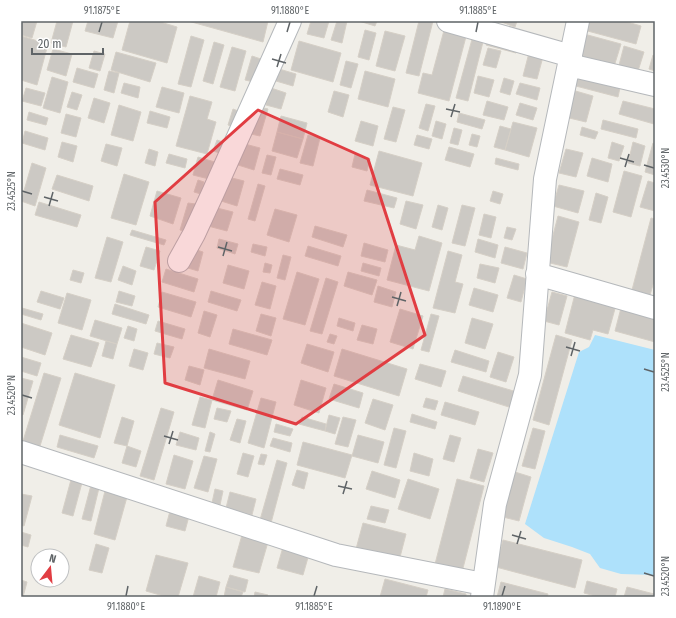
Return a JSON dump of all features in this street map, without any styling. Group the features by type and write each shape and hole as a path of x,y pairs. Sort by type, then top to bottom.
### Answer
{"street":[{"path":"179,261 209,202 290,21"},
{"path":"448,21 570,60 655,85"},
{"path":"21,452 336,555 482,590 495,504 530,375 545,179 578,21"},
{"path":"537,274 655,308"}],"highlighted area":[{"path":"258,110 368,159 425,335 296,424 165,383 155,202"}],"water":[{"path":"595,335 655,350 654,575 621,574 600,568 590,554 544,538 525,524 579,352 589,347"}],"building":[{"path":"21,21 37,21 32,38 21,35"},
{"path":"57,21 73,21 66,47 51,43"},
{"path":"88,21 118,21 113,38 85,31"},
{"path":"130,21 157,21 177,27 167,63 122,50"},
{"path":"188,21 268,21 263,42"},
{"path":"311,21 329,21 324,38 307,34"},
{"path":"337,21 347,21 342,43 331,40"},
{"path":"359,21 377,21 375,26"},
{"path":"419,21 433,21 419,76 406,73"},
{"path":"499,21 517,21 515,27"},
{"path":"586,21 624,21 641,26 636,44 584,30"},
{"path":"446,23 468,29 449,101 418,93 423,73 432,75"},
{"path":"365,30 376,33 369,60 358,57"},
{"path":"385,31 405,36 395,71 376,66"},
{"path":"474,32 485,34 468,101 456,98"},
{"path":"584,34 621,44 612,73 576,64"},
{"path":"489,35 518,43 516,53 486,45"},
{"path":"21,36 48,44 37,85 21,80"},
{"path":"191,36 204,40 191,87 178,84"},
{"path":"299,41 341,53 333,82 291,70"},
{"path":"214,42 224,45 213,84 203,81"},
{"path":"624,46 644,52 637,74 618,69"},
{"path":"232,47 246,51 235,91 220,87"},
{"path":"488,48 501,51 496,68 483,65"},
{"path":"53,49 72,54 66,76 47,70"},
{"path":"530,49 544,53 537,79 523,76"},
{"path":"94,51 105,54 100,71 89,68"},
{"path":"116,52 156,63 150,82 111,70"},
{"path":"653,55 655,56 655,71 649,69"},
{"path":"252,56 264,60 258,83 245,80"},
{"path":"346,61 358,64 351,88 340,85"},
{"path":"77,68 98,74 94,88 73,82"},
{"path":"279,69 296,74 293,86 276,81"},
{"path":"109,71 119,73 114,93 104,90"},
{"path":"365,71 395,79 388,107 358,99"},
{"path":"576,71 621,83 618,97 572,85"},
{"path":"478,76 494,80 489,97 474,93"},
{"path":"52,77 68,82 60,113 43,108"},
{"path":"504,78 514,81 510,95 500,92"},
{"path":"124,83 140,87 138,98 121,93"},
{"path":"520,83 540,88 537,100 516,94"},
{"path":"162,87 184,93 179,113 156,107"},
{"path":"26,88 45,93 41,106 22,101"},
{"path":"271,88 286,93 281,109 266,105"},
{"path":"572,90 593,96 586,122 565,117"},
{"path":"334,91 349,95 343,117 328,112"},
{"path":"72,92 82,95 77,110 67,107"},
{"path":"190,96 212,102 207,119 216,122 207,154 176,146"},
{"path":"94,98 110,103 104,123 88,118"},
{"path":"487,101 508,107 504,120 483,115"},
{"path":"623,101 655,109 654,124 619,114"},
{"path":"520,103 537,108 533,120 516,115"},
{"path":"426,104 435,106 428,131 419,128"},
{"path":"119,105 141,112 133,141 111,135"},
{"path":"259,107 268,109 260,136 251,134"},
{"path":"393,107 405,110 396,142 384,139"},
{"path":"233,109 241,112 237,128 228,125"},
{"path":"150,111 170,117 167,128 147,123"},
{"path":"29,112 48,118 46,125 27,120"},
{"path":"459,113 485,120 482,129 457,122"},
{"path":"66,114 81,118 76,137 61,133"},
{"path":"281,116 307,123 303,139 277,132"},
{"path":"603,120 638,129 636,138 601,129"},
{"path":"361,121 378,126 373,146 355,141"},
{"path":"436,121 446,124 442,139 432,136"},
{"path":"513,122 537,128 529,157 505,150"},
{"path":"500,126 511,129 505,150 494,147"},
{"path":"582,127 598,132 595,139 580,135"},
{"path":"454,128 462,130 458,145 450,143"},
{"path":"25,131 48,138 45,150 22,143"},
{"path":"277,132 303,139 297,158 272,151"},
{"path":"472,134 480,136 477,147 469,145"},
{"path":"308,135 320,138 313,166 300,163"},
{"path":"417,135 432,139 429,149 414,145"},
{"path":"217,140 226,143 223,154 213,151"},
{"path":"62,142 77,146 73,162 58,157"},
{"path":"612,142 624,146 619,161 608,158"},
{"path":"633,142 645,146 640,166 628,163"},
{"path":"241,143 260,148 254,170 235,164"},
{"path":"653,143 655,144 655,175 645,172"},
{"path":"106,144 122,148 117,166 101,161"},
{"path":"449,147 474,154 470,167 445,160"},
{"path":"149,149 158,152 155,166 145,163"},
{"path":"566,149 583,153 576,177 559,173"},
{"path":"379,151 422,163 413,196 370,185"},
{"path":"169,154 187,159 185,168 166,163"},
{"path":"355,154 370,159 367,171 352,167"},
{"path":"267,155 276,157 271,175 262,173"},
{"path":"198,157 218,163 213,180 193,175"},
{"path":"496,158 519,164 518,170 495,164"},
{"path":"592,158 612,164 608,182 587,176"},
{"path":"32,163 46,168 35,206 21,201"},
{"path":"280,169 303,175 300,185 277,179"},
{"path":"624,171 642,176 631,217 613,212"},
{"path":"124,174 149,182 136,225 111,218"},
{"path":"57,175 93,186 89,201 52,189"},
{"path":"224,176 244,181 237,206 218,200"},
{"path":"198,180 204,182 201,194 194,192"},
{"path":"648,181 655,183 655,211 640,207"},
{"path":"258,184 265,186 255,221 248,219"},
{"path":"559,185 584,191 578,213 553,206"},
{"path":"367,190 397,198 394,208 364,201"},
{"path":"157,191 181,198 173,224 150,216"},
{"path":"493,191 503,194 500,204 490,201"},
{"path":"596,193 608,197 601,223 589,220"},
{"path":"406,201 423,205 416,229 400,224"},
{"path":"39,202 81,215 77,227 35,215"},
{"path":"188,203 196,204 188,232 180,230"},
{"path":"438,205 448,208 442,230 432,227"},
{"path":"462,205 475,208 465,246 452,243"},
{"path":"213,207 233,212 227,231 208,226"},
{"path":"275,209 297,215 289,242 267,235"},
{"path":"484,214 496,217 491,238 479,235"},
{"path":"558,216 579,222 567,267 546,262"},
{"path":"651,218 655,219 655,278 650,295 632,290"},
{"path":"315,226 347,235 343,247 312,237"},
{"path":"507,227 516,229 512,240 504,238"},
{"path":"132,230 166,240 164,245 130,235"},
{"path":"419,236 442,243 429,291 387,280 396,245 415,250"},
{"path":"107,237 123,242 111,282 95,278"},
{"path":"219,239 238,244 235,254 217,248"},
{"path":"478,239 498,245 495,258 475,252"},
{"path":"364,243 388,250 385,262 361,256"},
{"path":"253,244 267,247 265,256 251,252"},
{"path":"308,246 341,256 338,266 305,256"},
{"path":"146,247 160,251 154,270 140,266"},
{"path":"505,247 527,253 523,269 501,263"},
{"path":"194,249 203,252 198,271 188,268"},
{"path":"448,251 462,255 455,282 463,284 455,313 433,308"},
{"path":"283,255 291,257 285,280 277,278"},
{"path":"265,263 272,265 270,273 263,272"},
{"path":"363,263 381,268 379,276 361,271"},
{"path":"480,264 499,268 495,283 477,278"},
{"path":"228,265 249,271 244,289 223,283"},
{"path":"123,266 136,271 132,285 118,280"},
{"path":"166,269 198,279 194,292 162,282"},
{"path":"73,270 84,273 81,283 70,280"},
{"path":"297,272 319,279 305,325 283,319"},
{"path":"348,272 377,280 372,295 344,286"},
{"path":"514,275 527,279 521,302 507,298"},
{"path":"326,278 338,282 322,334 310,331"},
{"path":"262,282 276,286 270,309 255,305"},
{"path":"378,286 396,292 392,307 374,302"},
{"path":"474,288 498,295 493,312 469,305"},
{"path":"41,291 64,298 60,309 37,302"},
{"path":"119,291 135,296 132,306 116,302"},
{"path":"211,291 241,300 237,311 208,302"},
{"path":"162,292 196,302 191,317 158,307"},
{"path":"552,292 567,296 559,325 544,321"},
{"path":"67,293 91,300 82,330 58,323"},
{"path":"575,294 616,305 608,334 593,330 590,340 565,333"},
{"path":"115,304 149,315 146,324 112,314"},
{"path":"22,308 43,314 41,320 21,314"},
{"path":"621,308 655,317 655,342 615,331"},
{"path":"400,309 423,316 413,349 390,342"},
{"path":"204,311 217,315 210,337 198,333"},
{"path":"261,314 276,318 271,336 256,331"},
{"path":"431,314 439,316 429,352 421,350"},
{"path":"339,318 355,323 353,331 337,326"},
{"path":"472,318 493,324 485,349 465,343"},
{"path":"95,320 122,328 117,344 90,336"},
{"path":"158,321 185,329 182,339 155,331"},
{"path":"21,323 52,333 45,355 21,347"},
{"path":"362,325 377,329 373,344 357,340"},
{"path":"128,326 137,329 134,341 124,338"},
{"path":"233,329 272,340 267,355 229,344"},
{"path":"330,334 337,336 334,344 327,342"},
{"path":"71,335 99,343 91,367 63,359"},
{"path":"556,335 572,340 549,425 533,420"},
{"path":"106,341 117,344 113,359 102,356"},
{"path":"157,343 174,347 170,358 154,354"},
{"path":"307,344 334,352 328,372 301,363"},
{"path":"134,349 148,353 143,370 129,366"},
{"path":"209,349 250,361 245,379 204,368"},
{"path":"342,349 407,369 399,396 334,376"},
{"path":"455,350 489,361 486,372 451,362"},
{"path":"498,352 514,357 506,382 490,377"},
{"path":"21,357 41,363 37,376 21,371"},
{"path":"420,364 446,371 441,387 415,379"},
{"path":"189,366 204,370 200,385 185,380"},
{"path":"44,373 61,378 40,446 23,441"},
{"path":"75,373 115,385 100,438 59,425"},
{"path":"463,376 517,392 512,408 458,391"},
{"path":"21,378 33,381 23,415 21,414"},
{"path":"218,380 253,391 247,410 212,400"},
{"path":"301,380 326,388 319,413 294,405"},
{"path":"334,384 363,393 359,408 329,399"},
{"path":"200,397 212,400 205,428 192,425"},
{"path":"261,398 276,402 264,448 248,443"},
{"path":"426,398 438,401 435,410 423,407"},
{"path":"373,399 393,405 385,430 365,423"},
{"path":"445,402 479,412 475,425 441,415"},
{"path":"161,408 174,412 154,480 140,476"},
{"path":"217,408 231,411 227,422 214,419"},
{"path":"412,414 437,422 435,429 410,422"},
{"path":"329,415 340,418 335,434 325,431"},
{"path":"122,417 134,421 127,446 114,443"},
{"path":"302,417 326,424 325,431 299,424"},
{"path":"343,417 356,420 348,447 335,444"},
{"path":"237,419 246,421 240,443 230,440"},
{"path":"276,424 293,429 290,436 274,432"},
{"path":"394,428 406,431 396,468 384,465"},
{"path":"533,428 545,431 535,469 522,466"},
{"path":"180,432 199,438 196,450 176,445"},
{"path":"210,432 215,434 210,452 205,451"},
{"path":"60,435 98,446 94,458 57,447"},
{"path":"358,435 384,442 378,463 352,456"},
{"path":"450,435 461,438 454,462 443,459"},
{"path":"273,438 292,443 290,452 270,446"},
{"path":"303,442 352,455 345,478 297,465"},
{"path":"127,446 141,451 136,467 122,463"},
{"path":"478,449 493,453 484,482 470,478"},
{"path":"243,453 254,456 248,477 237,474"},
{"path":"414,453 433,459 429,476 410,471"},
{"path":"261,454 267,455 264,465 258,464"},
{"path":"174,455 193,461 185,489 166,484"},
{"path":"204,456 217,459 208,492 194,488"},
{"path":"277,460 287,463 271,523 260,520"},
{"path":"297,470 308,473 304,489 292,485"},
{"path":"372,471 400,480 395,498 366,489"},
{"path":"515,472 531,477 519,521 503,517"},
{"path":"72,476 83,479 73,516 62,513"},
{"path":"408,479 439,489 430,519 398,509"},
{"path":"457,479 484,486 461,576 434,568"},
{"path":"91,485 99,488 91,521 82,519"},
{"path":"215,489 223,491 220,505 212,503"},
{"path":"105,491 127,497 115,540 94,534"},
{"path":"230,492 256,499 252,515 226,508"},
{"path":"21,494 32,496 24,526 21,525"},
{"path":"371,506 389,510 385,523 367,519"},
{"path":"170,511 189,516 185,531 166,526"},
{"path":"363,523 406,534 399,561 356,549"},
{"path":"21,532 31,535 28,547 21,545"},
{"path":"242,535 268,542 259,573 233,567"},
{"path":"503,540 582,560 575,588 496,567"},
{"path":"96,544 109,548 102,573 89,570"},
{"path":"283,547 309,554 303,575 277,568"},
{"path":"156,555 188,563 178,597 167,597 146,591"},
{"path":"230,575 248,580 245,592 226,587"},
{"path":"199,576 220,582 216,597 193,597"},
{"path":"385,579 428,590 426,597 380,597"},
{"path":"21,580 27,582 23,597 21,597"},
{"path":"587,581 617,589 615,597 599,597 584,593"},
{"path":"501,582 548,594 547,597 497,597"},
{"path":"226,587 243,592 241,597 224,597"},
{"path":"627,587 654,594 654,597 624,597"},
{"path":"445,589 466,594 466,597 443,597"},
{"path":"255,592 268,595 267,597 254,597"}]}
